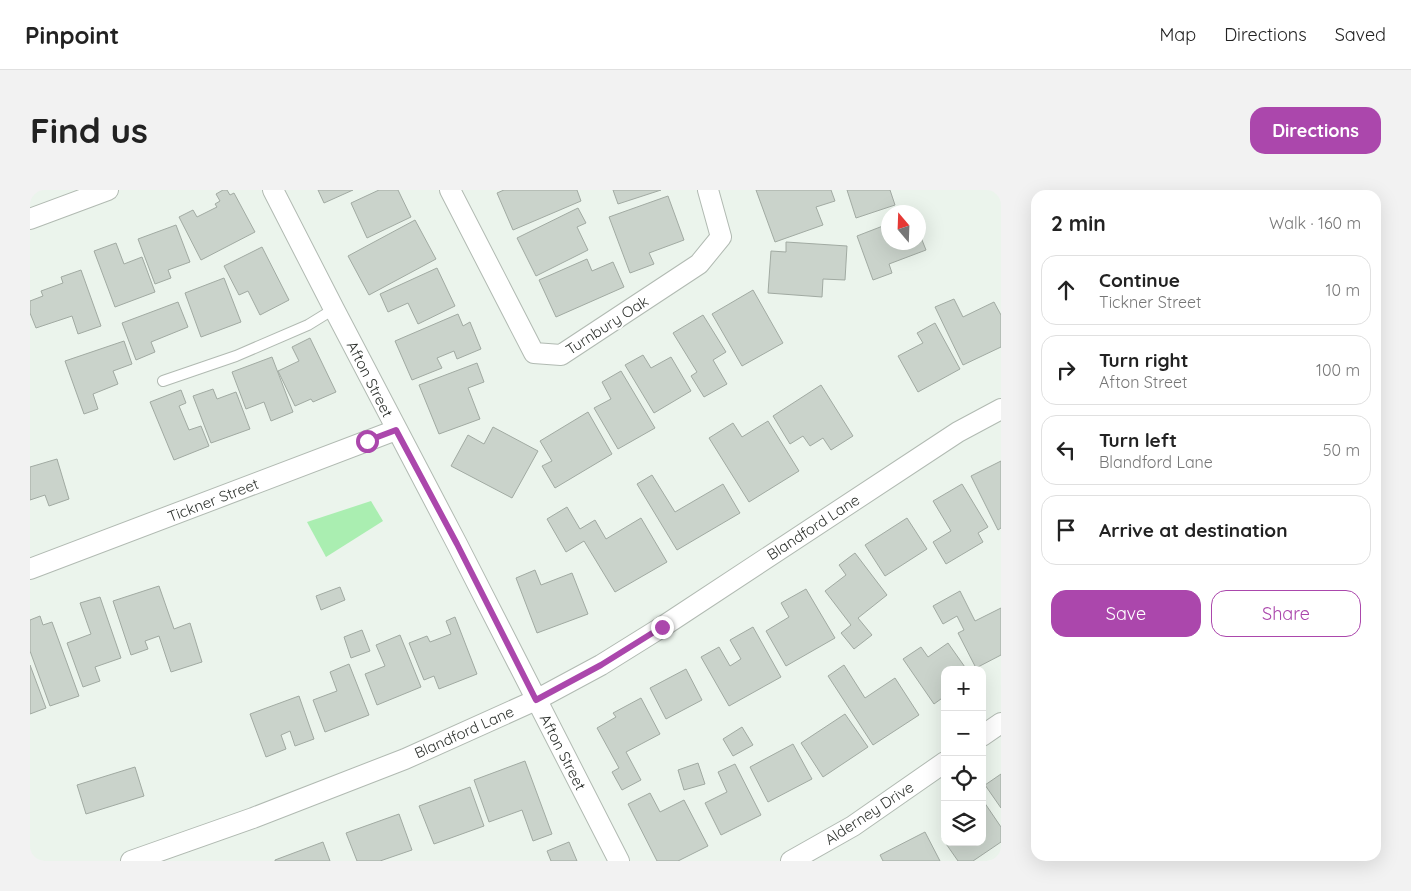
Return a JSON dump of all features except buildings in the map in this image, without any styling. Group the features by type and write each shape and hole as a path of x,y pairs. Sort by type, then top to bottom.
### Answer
{"street":[{"path":"30,219 108,190"},
{"name":"Afton Street","path":"273,190 619,861"},
{"name":"Turnbury Oak","path":"450,190 534,353 561,355 700,264 721,236 708,190"},
{"name":"Blandford Lane","path":"131,861 253,818 405,759 536,700 601,665 654,632 958,432 1001,409"},
{"name":"Tickner Street","path":"30,569 396,430"},
{"path":"986,733 1001,722"},
{"name":"Alderney Drive","path":"791,861 852,826 941,765"}],"lane":[{"path":"163,381 236,356 308,325 334,309"}],"shaded area":[{"path":"371,501 383,521 326,557 307,522"}],"route":[{"path":"367,441 396,430 457,544 536,700 601,665 662,627"}]}
